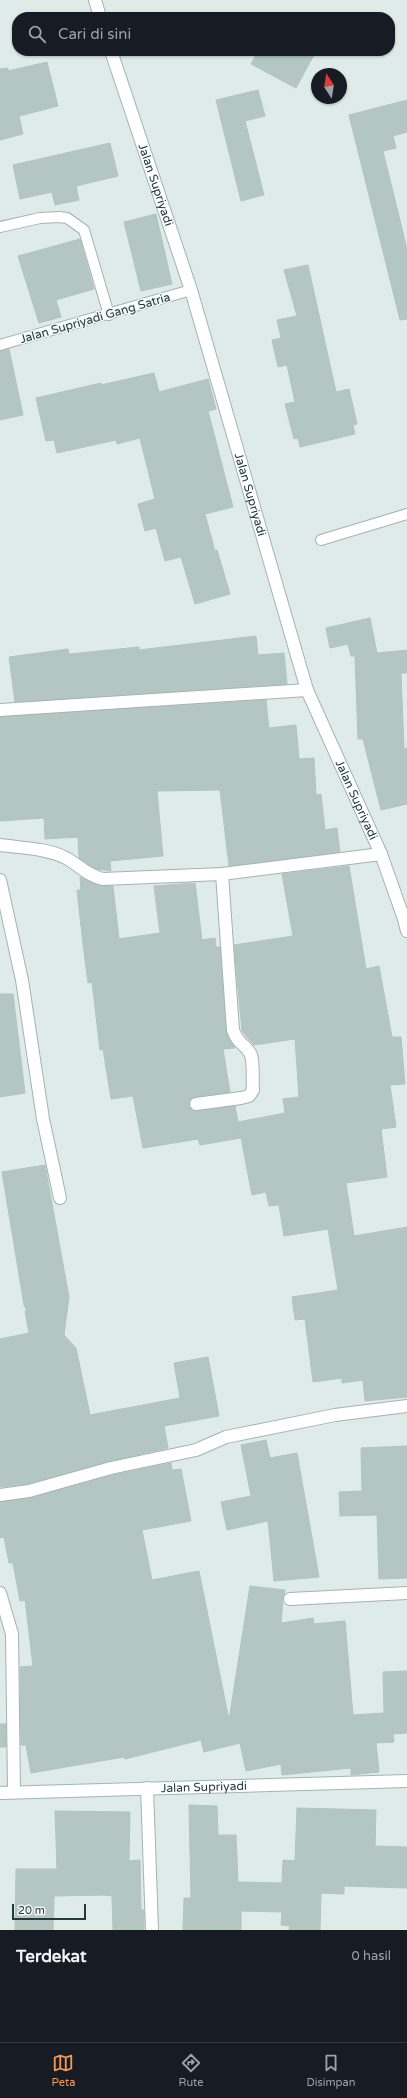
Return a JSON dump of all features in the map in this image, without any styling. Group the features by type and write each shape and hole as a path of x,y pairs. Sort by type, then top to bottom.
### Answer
{"street":[{"path":"95,0 99,12"},
{"name":"Jalan Supriyadi","path":"112,56 191,290 307,690 381,854 407,931"},
{"path":"0,710 307,690"},
{"path":"0,845 41,850 66,858 93,877 103,879 222,874 381,854"},
{"path":"196,1104 242,1098 249,1096 253,1090 251,1056 247,1049 236,1040 232,1030 222,874"},
{"path":"0,880 22,980 43,1119 60,1198"},
{"path":"0,1495 29,1490 111,1468 196,1450 226,1437 335,1415 407,1406"},
{"path":"0,1593 12,1634 14,1791"},
{"path":"290,1599 407,1593"},
{"name":"Jalan Supriyadi","path":"0,1793 14,1791 407,1781"},
{"path":"147,1788 152,1930"}],"lane":[{"path":"0,227 40,218 59,217 67,218 84,230 109,315"},
{"name":"Jalan Supriyadi Gang Satria","path":"0,345 109,315 191,290"},
{"path":"321,540 407,514"}],"building":[{"path":"255,56 313,56 296,88 251,64"},
{"path":"47,62 58,106 19,116 23,134 0,140 0,69 8,68 8,71"},
{"path":"258,90 265,116 245,121 264,195 241,201 216,100"},
{"path":"407,100 407,132 393,136 396,148 383,151 407,249 407,319 400,320 349,115"},
{"path":"110,143 118,176 76,186 79,200 55,205 52,192 20,199 13,165"},
{"path":"156,214 172,284 141,291 124,222"},
{"path":"80,239 94,289 56,300 61,317 39,323 18,256"},
{"path":"308,265 336,392 349,389 357,424 353,425 355,434 300,447 298,438 294,439 285,404 295,402 287,365 278,367 272,340 281,338 277,320 297,316 284,270"},
{"path":"9,349 23,415 0,420 0,351"},
{"path":"154,373 159,392 208,379 216,409 208,411 233,507 205,514 215,551 217,550 230,594 195,604 181,557 165,561 156,528 145,531 138,504 155,499 140,438 117,444 116,440 57,453 54,440 46,441 36,398 101,383 101,385"},
{"path":"370,618 377,653 407,650 407,673 401,673 404,749 407,748 407,804 381,810 363,739 358,739 355,656 351,656 348,644 330,648 326,628"},
{"path":"256,636 258,655 284,653 287,684 15,702 9,657 68,649 69,654 139,647 139,650"},
{"path":"266,700 269,728 296,725 299,759 314,758 316,795 321,794 325,830 337,828 340,852 229,866 220,790 157,791 163,856 110,861 111,871 96,869 79,858 78,837 45,839 44,818 0,821 0,717"},
{"path":"349,866 366,969 379,966 392,1037 401,1037 405,1084 390,1085 396,1127 381,1129 387,1177 346,1183 354,1236 407,1227 407,1397 365,1401 363,1380 342,1383 342,1378 313,1382 305,1319 295,1320 292,1297 338,1290 328,1229 284,1236 279,1205 269,1206 266,1192 252,1195 238,1122 285,1113 283,1099 299,1097 295,1039 254,1045 242,1031 234,945 293,936 282,874"},
{"path":"80,877 96,885 113,886 119,939 160,933 154,886 195,883 202,940 215,938 216,947 220,947 226,1031 235,1048 223,1049 230,1092 195,1097 189,1101 189,1105 193,1111 235,1106 241,1138 200,1145 198,1139 143,1148 133,1096 111,1099 103,1049 100,1050 92,982 88,983 77,890 81,890"},
{"path":"0,994 13,994 25,1093 0,1097"},
{"path":"45,1165 69,1297 64,1335 76,1348 90,1415 180,1398 174,1363 208,1357 219,1416 164,1426 168,1448 109,1461 27,1484 0,1487 0,1339 29,1333 25,1311 27,1311 24,1305 2,1172"},
{"path":"266,1440 270,1458 297,1453 319,1577 274,1581 268,1521 227,1530 221,1502 251,1496 241,1445"},
{"path":"407,1446 407,1578 379,1579 377,1515 340,1516 339,1492 362,1491 361,1448"},
{"path":"171,1463 172,1470 181,1469 191,1521 142,1530 152,1580 199,1571 229,1720 250,1586 285,1590 281,1623 313,1618 314,1624 345,1621 353,1715 384,1713 383,1672 407,1671 407,1733 393,1734 394,1742 376,1743 379,1772 351,1775 351,1768 282,1775 281,1764 246,1771 240,1743 204,1752 201,1740 125,1759 124,1757 31,1773 26,1745 21,1745 20,1667 33,1666 25,1600 20,1601 13,1563 9,1563 4,1537 0,1538 0,1502 31,1498 113,1475"},
{"path":"0,1724 6,1724 6,1747 0,1747"},
{"path":"189,1805 217,1806 218,1835 236,1835 238,1882 282,1883 283,1860 295,1861 297,1808 376,1810 375,1846 407,1847 407,1888 344,1886 344,1894 321,1893 320,1930 289,1930 290,1926 281,1925 282,1912 241,1911 241,1930 183,1930 184,1898 191,1898"},
{"path":"55,1811 130,1812 129,1861 140,1860 141,1910 144,1910 144,1930 113,1930 112,1896 104,1895 54,1896 53,1930 15,1930 16,1869 57,1869"}]}
